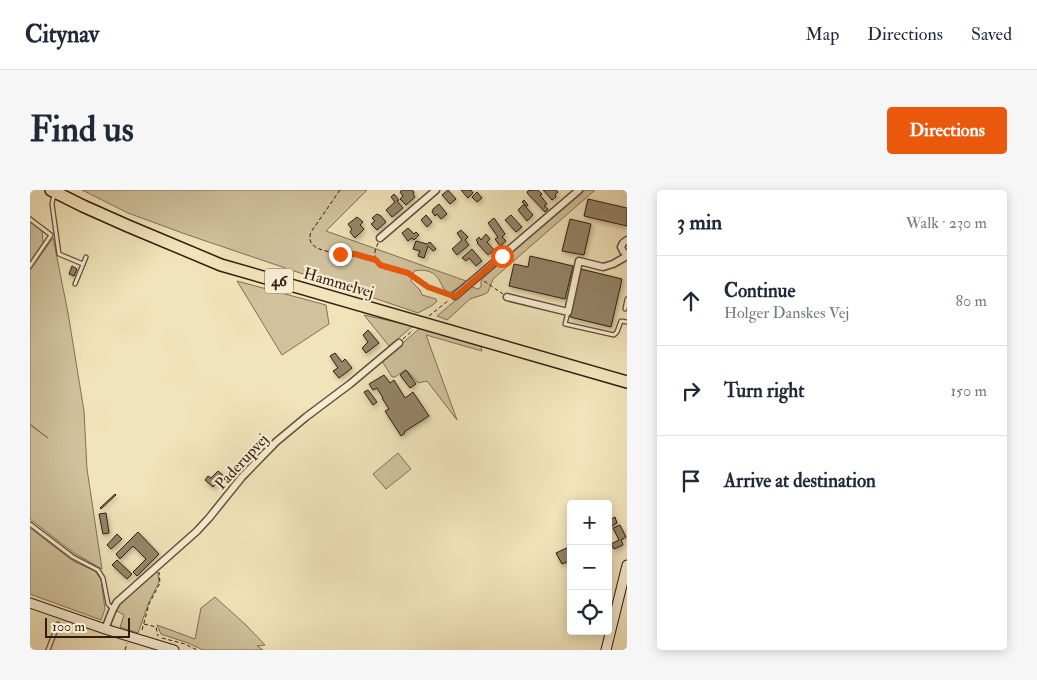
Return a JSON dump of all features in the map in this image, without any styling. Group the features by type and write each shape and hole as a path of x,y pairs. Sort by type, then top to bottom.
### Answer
{"highway":[{"name":"Hammelvej","path":"53,191 128,226 221,264 627,382"}],"street":[{"path":"380,238 436,190"},
{"path":"454,296 579,190"},
{"path":"508,297 568,312 579,262 603,267 612,264 627,255 621,247 627,240"},
{"name":"Paderupvej","path":"105,629 117,602 197,531 242,477 276,442 399,343"},
{"path":"606,650 627,565"},
{"path":"30,603 174,650"}],"lane":[{"path":"53,191 53,235 58,254 83,264"},
{"path":"30,219 53,235"},
{"path":"30,266 53,235"},
{"path":"75,284 86,257"},
{"path":"625,310 627,299"},
{"path":"568,312 565,324 614,335 621,321 627,322"},
{"path":"30,524 73,557 98,570 103,578 108,604 113,609"},
{"path":"48,650 58,624"}],"path":[{"path":"340,190 311,232 309,237 311,243 323,250 340,254 355,254 376,260"},
{"path":"380,238 374,257 380,265 408,273 428,287 454,296"},
{"path":"476,279 484,281 508,297"},
{"path":"429,317 454,296"},
{"path":"399,343 416,328"},
{"path":"142,630 149,604 160,583 157,567"},
{"path":"144,624 156,628 158,638"},
{"path":"125,650 127,642"}],"shaded area":[{"path":"82,190 367,190 326,231 466,281 449,293 443,288 439,279 433,273 425,270 414,271 411,281 420,290 422,295 437,301 418,313 188,235 128,213"},
{"path":"585,190 595,190 493,279 488,292 470,299 447,320 437,316 470,288 478,289 481,287 483,278"},
{"path":"30,221 42,231 43,243 30,262"},
{"path":"53,238 68,313 84,411 87,469 102,569 74,553 30,519 30,425 48,438 30,424 30,270"},
{"path":"237,281 326,305 329,324 282,355"},
{"path":"364,315 413,326 389,346"},
{"path":"420,328 480,343 482,351 426,335 457,420 427,381 418,383 405,370 392,377 382,361"},
{"path":"398,453 411,469 386,489 373,474"},
{"path":"30,528 73,561 95,571 101,580 105,609 101,620 30,594"},
{"path":"156,572 158,573 159,582 149,602 138,633 120,627 124,615 115,610 120,603"},
{"path":"215,597 265,645 257,646 263,650 203,650 161,634 157,625 195,639 201,608"}],"building":[{"path":"402,190 412,190 414,192 415,197 406,205 400,199 403,196 400,192"},
{"path":"448,190 456,199 450,204 442,195"},
{"path":"461,190 471,190 473,193 468,198"},
{"path":"529,190 538,190 542,194 540,195 547,204 544,206 548,209 545,212 528,194"},
{"path":"543,190 556,190 558,192 552,200"},
{"path":"477,192 482,198 477,202 472,197"},
{"path":"394,194 403,208 392,217 386,210 395,202 391,197"},
{"path":"588,199 627,208 627,226 584,216"},
{"path":"524,200 528,205 526,207 533,215 527,221 518,210 523,205 526,206 522,202"},
{"path":"439,204 447,214 441,219 432,212"},
{"path":"377,214 386,222 377,230 371,224 375,221 372,218"},
{"path":"426,215 432,222 427,227 421,220"},
{"path":"511,215 522,227 516,232 505,220"},
{"path":"357,217 363,222 360,225 364,229 355,238 350,232 352,229 348,224"},
{"path":"494,218 505,234 502,237 506,241 500,246 495,239 498,237 488,223"},
{"path":"570,219 591,224 584,255 562,251"},
{"path":"408,228 414,234 416,232 419,235 414,240 412,238 408,241 402,233"},
{"path":"461,230 468,237 465,240 469,245 457,255 452,249 462,240 457,233"},
{"path":"486,234 490,239 487,242 494,250 488,255 476,240 479,237 481,240"},
{"path":"416,241 427,244 430,242 436,249 433,251 428,246 424,258 418,256 420,251 413,249"},
{"path":"472,249 482,261 476,266 469,258 466,261 462,258"},
{"path":"530,256 573,266 565,299 509,286 514,264 528,267"},
{"path":"72,266 77,269 74,276 69,274"},
{"path":"581,269 622,279 611,327 570,317"},
{"path":"368,330 379,343 366,353 362,348 368,342 363,335"},
{"path":"335,353 342,362 345,359 352,368 339,378 333,371 338,368 330,356"},
{"path":"406,370 416,384 410,388 400,375"},
{"path":"384,375 390,383 394,380 405,398 413,392 429,416 404,432 401,436 385,411 389,409 377,388 373,390 369,384"},
{"path":"368,390 377,402 373,405 364,392"},
{"path":"218,471 224,476 213,487 205,480 208,476 211,478"},
{"path":"115,494 116,495 100,508"},
{"path":"106,513 109,533 103,534 99,514"},
{"path":"615,517 617,523 612,526 612,519"},
{"path":"620,525 626,537 621,540 623,545 614,549 612,544 619,540 613,528"},
{"path":"138,532 159,554 137,576 133,572 146,559 133,546 120,559 116,554"},
{"path":"117,534 122,539 111,549 107,545"},
{"path":"567,548 567,562 562,564 556,553"},
{"path":"117,560 132,574 127,579 112,565"}],"route":[{"path":"340,254 355,254 376,260 380,265 408,273 428,287 453,296 456,296 502,256"}]}
